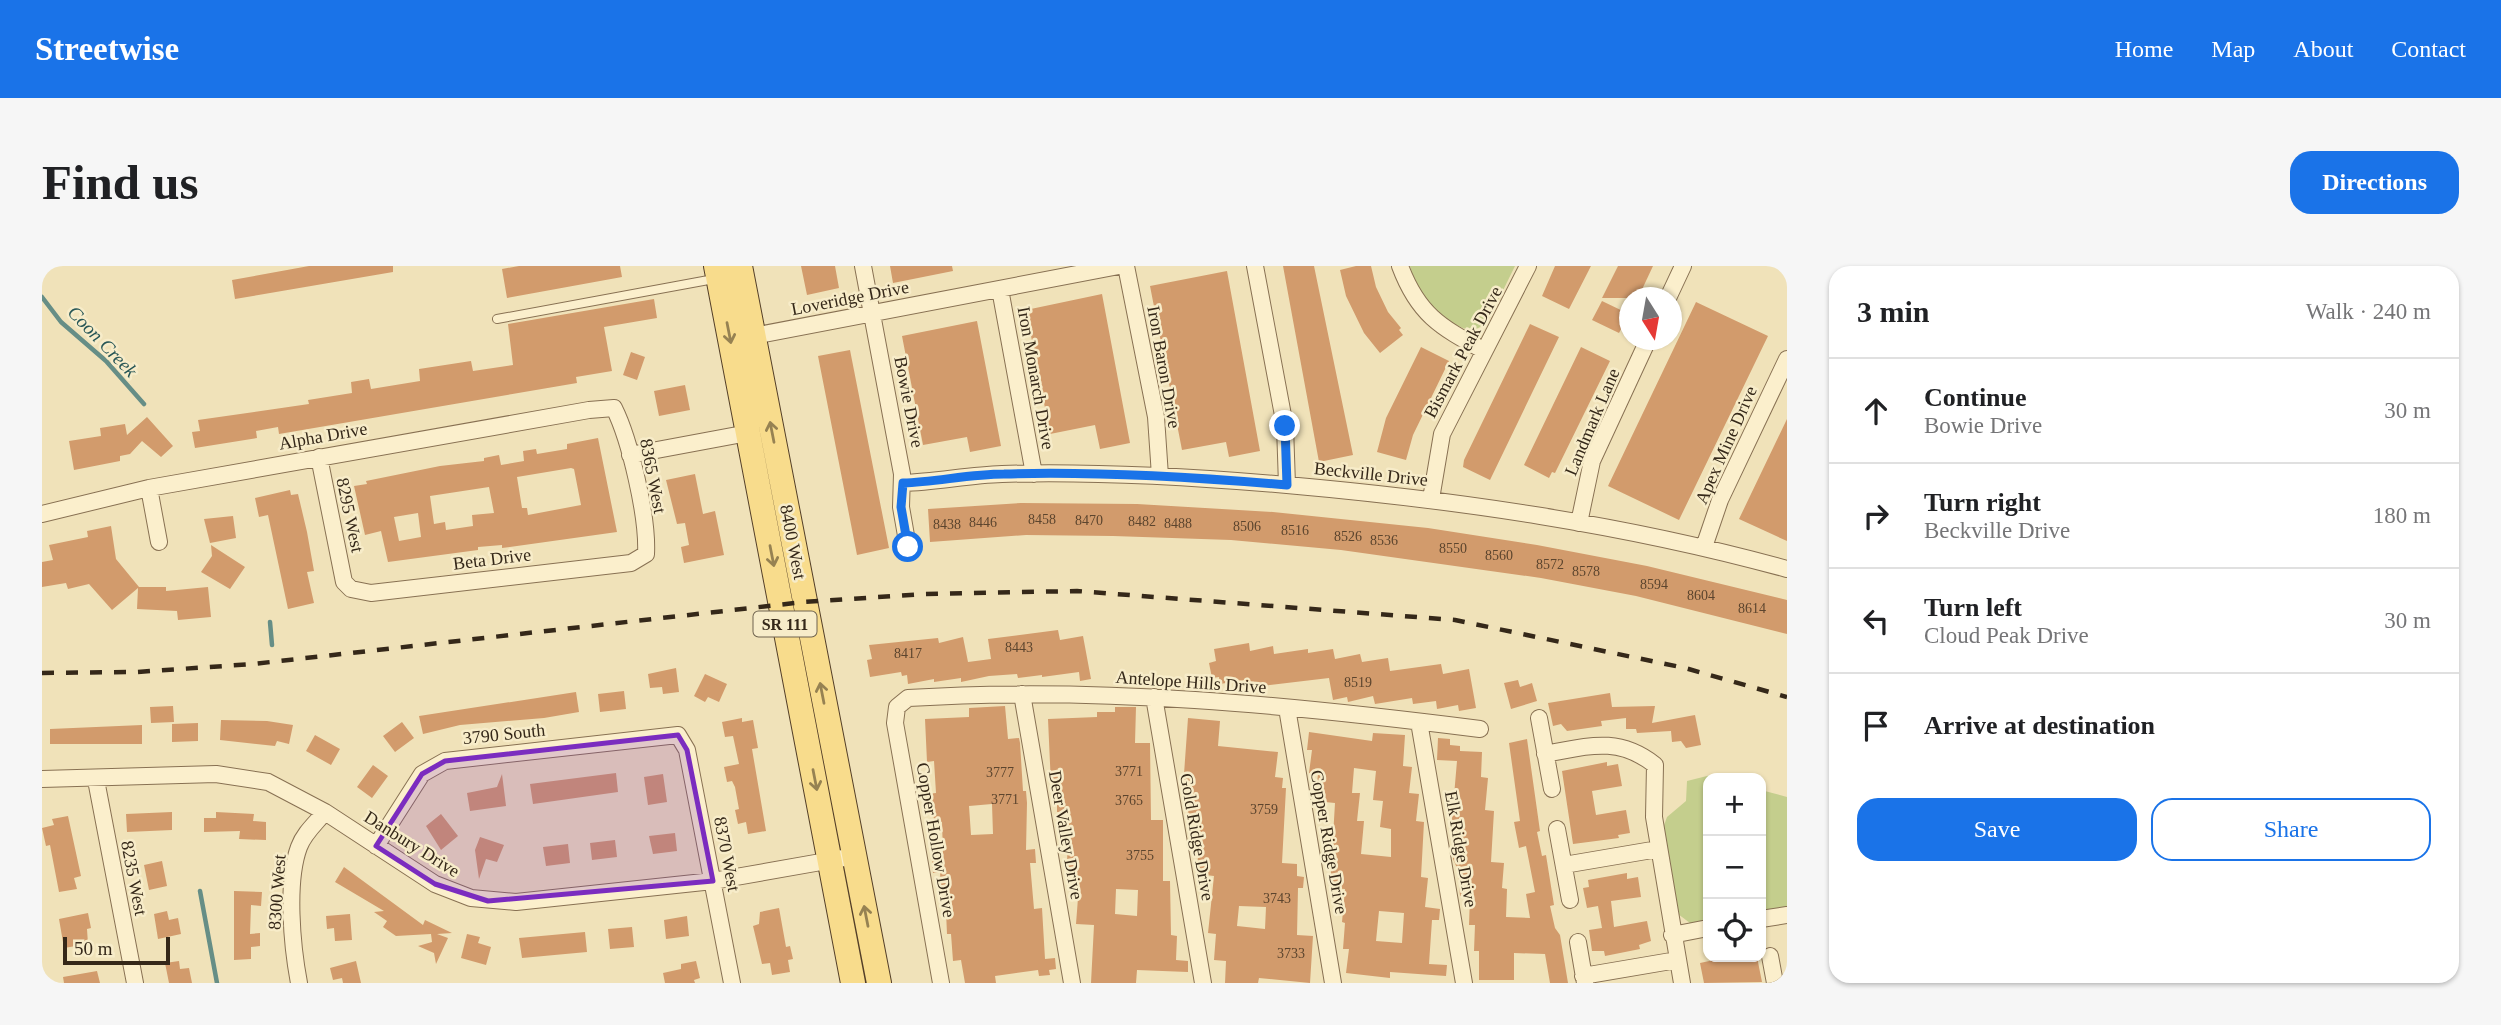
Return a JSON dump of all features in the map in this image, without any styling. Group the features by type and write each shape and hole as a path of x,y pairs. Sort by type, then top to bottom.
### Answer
{"main road":[{"name":"8400 West","path":"729,271 753,336 879,983"},
{"name":"8400 West","path":"729,271 748,433 853,983"}],"street":[{"name":"Bowie Drive","path":"863,266 903,483 901,507 908,547"},
{"name":"Loveridge Drive","path":"753,336 1119,266"},
{"name":"Iron Baron Drive","path":"1126,266 1156,417 1160,476"},
{"path":"1255,266 1285,426 1287,485"},
{"path":"1400,266 1417,304 1438,325 1482,350"},
{"name":"Bismark Peak Drive","path":"1431,499 1442,434 1482,350 1528,266"},
{"path":"1673,287 1683,266"},
{"name":"Iron Monarch Drive","path":"1000,289 1034,474"},
{"name":"Landmark Lane","path":"1578,523 1592,461 1643,350"},
{"name":"Apex Mine Drive","path":"1704,547 1720,499 1787,359"},
{"name":"8365 West","path":"614,408 624,428 630,455 646,554"},
{"name":"Alpha Drive","path":"42,514 149,488 614,408"},
{"path":"630,455 748,433"},
{"name":"8295 West","path":"319,457 344,582"},
{"name":"Beckville Drive","path":"903,483 976,475 1160,476 1431,499 1704,547 1787,569"},
{"path":"149,488 159,542"},
{"name":"Beta Drive","path":"344,582 351,589 370,593 631,563 646,554"},
{"name":"Antelope Hills Drive","path":"899,705 908,698 1022,695 1154,697 1480,729"},
{"name":"Deer Valley Drive","path":"1022,695 1072,983"},
{"name":"Gold Ridge Drive","path":"1154,697 1203,983"},
{"name":"Copper Hollow Drive","path":"899,705 895,723 941,983"},
{"name":"Copper Ridge Drive","path":"1287,708 1334,983"},
{"path":"1539,718 1552,789"},
{"name":"Elk Ridge Drive","path":"1419,722 1464,983"},
{"name":"3790 South","path":"376,846 422,774 445,761 678,735"},
{"name":"8370 West","path":"678,735 687,750 732,983"},
{"path":"1545,754 1592,746 1623,747 1635,750 1654,765 1654,817 1658,849 1682,983"},
{"name":"Danbury Drive","path":"42,779 96,780 216,774 245,776 289,790 435,884 471,898 488,901 584,896 713,881 855,856"},
{"name":"8235 West","path":"96,780 135,983"},
{"name":"8300 West","path":"299,983 292,933 296,857 307,833 325,812"},
{"path":"1558,829 1570,900"},
{"path":"1564,865 1658,849"},
{"path":"1766,918 1787,915"},
{"path":"1672,934 1703,929"},
{"path":"1578,942 1584,980 1677,960"},
{"path":"1770,956 1775,983"}],"lane":[{"path":"497,319 729,271"}],"highlighted area":[{"path":"678,735 687,750 713,881 488,901 435,884 376,846 422,774 445,761"}],"green space":[{"path":"1410,266 1515,266 1487,323 1473,331 1451,322 1432,307 1418,288"},
{"path":"1703,777 1703,922 1690,923 1678,914 1663,828 1667,817 1686,801 1687,781"},
{"path":"1766,791 1787,797 1787,907 1766,911"}],"building":[{"path":"309,266 393,266 393,272 235,299 232,280"},
{"path":"519,266 620,266 622,277 507,298 502,269"},
{"path":"801,266 835,266 839,288 807,295"},
{"path":"890,266 952,266 953,271 893,283"},
{"path":"1283,266 1314,266 1353,455 1319,462"},
{"path":"1371,266 1376,287 1403,335 1380,353 1364,333 1346,296 1340,270"},
{"path":"1555,266 1591,266 1569,309 1542,296"},
{"path":"1618,266 1653,266 1643,287 1619,287 1619,298 1602,298"},
{"path":"1227,271 1260,451 1229,457 1226,442 1182,450 1150,286"},
{"path":"1102,294 1130,443 1100,449 1095,425 1050,434 1026,310"},
{"path":"654,299 657,318 604,327 612,371 576,377 577,383 279,434 278,427 256,431 257,438 195,448 192,432 200,431 198,420 309,404 308,400 352,393 351,382 369,379 371,389 420,381 419,369 471,361 473,371 513,365 508,324"},
{"path":"1602,301 1619,309 1619,333 1592,320"},
{"path":"1696,302 1768,336 1679,520 1608,486 1673,350 1682,350 1682,331"},
{"path":"977,321 1001,446 970,452 967,437 923,445 902,336"},
{"path":"1530,324 1559,337 1490,480 1463,467 1464,460"},
{"path":"1421,347 1449,361 1413,435 1406,460 1377,452 1386,418"},
{"path":"1581,347 1610,361 1555,473 1552,472 1549,478 1524,465"},
{"path":"850,350 889,548 857,555 818,356"},
{"path":"631,352 645,357 637,380 623,375"},
{"path":"685,385 690,410 659,416 654,391"},
{"path":"147,417 173,446 161,457 142,441 130,454 120,456 120,461 74,470 69,441 101,436 100,428 125,424 127,435"},
{"path":"1787,419 1787,541 1739,519"},
{"path":"598,438 617,532 502,548 502,545 478,547 478,550 388,562 381,531 365,535 354,486 367,484 366,481 440,466 484,461 484,458 499,455 501,465 524,461 523,451 536,449 537,454 567,449 567,444","holes":["574,469 581,505 528,515 527,508 522,508 517,477","489,487 494,513 472,515 473,526 446,530 445,522 434,524 430,496","418,513 421,537 399,541 394,517"]},
{"path":"695,474 703,514 715,511 724,555 684,563 681,547 689,545 685,523 677,524 666,480"},
{"path":"290,490 291,495 298,494 307,532 314,571 307,572 314,603 288,609 268,515 259,517 255,498"},
{"path":"1021,503 1137,504 1273,512 1428,528 1537,545 1647,566 1787,600 1787,634 1636,596 1541,578 1341,550 1231,540 1113,536 1026,535 930,542 928,509"},
{"path":"233,516 236,538 210,543 204,519"},
{"path":"111,526 116,559 139,587 166,587 166,591 208,587 211,617 178,620 177,611 137,609 138,588 112,610 89,584 68,589 66,583 42,587 42,562 53,560 49,545 88,537 87,531"},
{"path":"211,545 245,567 230,589 201,572 212,556"},
{"path":"1058,630 1060,640 1083,636 1091,679 1080,681 1079,672 1042,677 1018,678 1017,674 989,676 961,682 961,678 934,682 934,679 908,684 907,675 902,676 901,672 870,677 867,660 872,659 869,645 938,638 939,643 963,637 968,662 991,659 988,639"},
{"path":"1249,643 1250,651 1273,646 1274,654 1308,649 1308,653 1333,649 1335,659 1360,654 1362,662 1388,658 1390,671 1441,664 1443,674 1469,669 1476,708 1459,711 1458,705 1437,709 1436,701 1413,704 1412,698 1375,704 1373,696 1348,702 1347,697 1333,700 1329,678 1245,688 1244,680 1220,684 1219,677 1212,678 1209,663 1216,661 1214,649"},
{"path":"676,668 679,692 663,694 662,687 650,688 648,674"},
{"path":"705,674 727,684 719,702 708,697 705,702 694,696"},
{"path":"1518,680 1520,687 1532,683 1537,701 1511,709 1504,683"},
{"path":"624,691 626,709 600,712 598,694"},
{"path":"576,692 579,712 544,718 460,725 423,734 419,716"},
{"path":"1610,693 1612,707 1655,706 1652,723 1695,715 1701,745 1686,748 1681,741 1672,742 1671,731 1637,733 1636,729 1626,729 1626,718 1601,721 1602,726 1567,731 1561,724 1553,726 1548,703"},
{"path":"173,706 174,722 151,723 150,707"},
{"path":"1005,706 1008,739 1019,738 1023,791 1026,791 1027,803 1026,850 1035,849 1036,863 1030,863 1034,909 1042,908 1045,959 1055,958 1056,969 1049,970 1050,975 1039,976 1038,970 995,976 996,983 965,983 961,960 953,961 951,934 947,934 945,889 941,889 940,872 933,873 932,856 943,855 942,822 934,822 933,806 928,806 927,794 936,793 934,761 927,762 925,719 969,717 969,708","holes":["992,804 993,834 971,835 969,806"]},
{"path":"1115,707 1136,707 1135,743 1150,743 1151,820 1163,820 1163,881 1170,881 1171,935 1177,936 1176,960 1188,961 1188,972 1137,970 1136,983 1091,983 1094,925 1076,924 1078,898 1072,898 1073,870 1067,870 1068,812 1057,812 1057,785 1051,785 1048,719 1097,717 1097,712 1115,712","holes":["1116,889 1138,890 1137,916 1115,914"]},
{"path":"742,718 742,722 753,720 758,748 752,749 766,831 748,834 746,822 738,824 735,810 739,809 735,787 732,781 727,782 724,767 739,764 733,736 725,737 722,722"},
{"path":"1188,718 1220,721 1218,746 1278,752 1275,777 1283,778 1282,788 1286,788 1282,863 1297,864 1297,876 1304,877 1303,888 1298,888 1297,935 1313,936 1310,983 1259,978 1258,983 1225,983 1226,961 1214,960 1216,934 1208,933 1214,876 1196,874 1199,849 1194,848 1196,821 1187,820 1190,789 1183,788","holes":["1239,906 1266,907 1265,929 1237,926"]},
{"path":"221,720 267,721 293,725 289,744 277,741 275,746 220,740"},
{"path":"402,722 414,738 395,752 383,736"},
{"path":"198,723 198,741 172,742 172,724"},
{"path":"142,725 142,744 50,744 50,729"},
{"path":"1309,732 1372,741 1373,733 1405,735 1403,766 1412,767 1409,793 1419,794 1416,821 1424,822 1421,877 1428,878 1425,907 1440,909 1439,920 1432,920 1429,964 1447,965 1446,976 1390,972 1390,978 1346,973 1349,949 1343,949 1345,923 1342,922 1345,889 1330,888 1335,803 1315,801 1318,774 1309,773 1312,750 1307,750","holes":["1354,768 1376,771 1373,800 1383,801 1380,827 1391,829 1391,857 1361,854 1364,821 1357,821 1360,793 1352,793","1379,911 1404,913 1402,943 1376,941"]},
{"path":"315,735 340,749 331,765 306,751"},
{"path":"1438,738 1450,739 1450,745 1460,746 1460,751 1482,752 1481,777 1488,778 1485,810 1494,811 1491,862 1504,863 1502,888 1507,889 1506,917 1530,918 1526,894 1535,892 1526,846 1519,848 1514,822 1520,821 1509,743 1527,739 1540,831 1537,832 1542,856 1546,855 1554,905 1550,906 1555,928 1560,935 1568,983 1550,983 1545,954 1514,953 1514,980 1479,980 1479,951 1474,951 1475,925 1469,925 1470,897 1460,896 1458,870 1453,859 1452,819 1457,761 1437,760"},
{"path":"1607,762 1607,766 1618,764 1622,786 1592,791 1596,815 1626,810 1630,833 1618,835 1619,838 1573,844 1562,771"},
{"path":"373,765 388,776 372,798 357,787"},
{"path":"616,773 618,792 533,804 530,784"},
{"path":"502,774 506,806 470,811 467,793 497,787"},
{"path":"663,774 667,802 648,805 644,777"},
{"path":"172,812 172,830 127,832 126,814"},
{"path":"216,812 254,814 253,821 266,822 266,840 239,839 240,831 204,832 204,818 216,818"},
{"path":"441,814 458,836 441,850 426,826"},
{"path":"68,816 81,876 74,878 77,889 59,892 50,845 46,846 42,828 54,825 52,819"},
{"path":"675,833 677,851 653,854 649,836"},
{"path":"480,837 504,845 497,862 486,859 479,879 475,850"},
{"path":"615,840 617,857 592,860 590,843"},
{"path":"568,844 570,863 546,866 543,847"},
{"path":"162,861 167,886 149,890 144,865"},
{"path":"344,867 423,925 425,920 452,933 437,934 448,938 436,964 434,953 418,946 432,942 431,934 396,936 383,927 387,921 374,912 384,911 335,882"},
{"path":"1627,873 1627,879 1638,877 1641,897 1611,901 1614,927 1647,921 1651,941 1639,945 1640,949 1605,956 1604,951 1592,951 1589,930 1602,928 1598,906 1587,908 1583,888 1589,887 1588,880"},
{"path":"234,891 262,892 261,906 251,905 250,934 260,933 260,946 251,947 251,959 234,960"},
{"path":"779,908 786,947 790,946 793,959 788,960 790,972 772,975 770,963 762,964 753,926 759,924 760,912"},
{"path":"167,911 169,920 178,918 181,934 158,939 154,914"},
{"path":"88,913 91,928 87,929 88,944 64,948 59,919"},
{"path":"350,914 352,940 335,941 334,928 327,929 326,916"},
{"path":"687,916 689,936 666,939 664,920"},
{"path":"632,927 634,947 610,949 608,929"},
{"path":"585,932 587,952 522,958 519,938"},
{"path":"467,934 480,937 478,943 491,947 486,965 461,958"},
{"path":"179,961 180,969 189,968 192,983 169,983 165,963"},
{"path":"356,961 361,983 343,983 342,978 333,980 330,968"},
{"path":"696,961 700,978 694,980 695,983 665,983 663,973 681,969 681,964"},
{"path":"1758,962 1762,982 1704,983 1700,963"},
{"path":"97,971 100,983 64,983 63,977"}],"waterway":[{"name":"Coon Creek","path":"42,297 61,322 106,361 144,404"},
{"name":"Coon Creek","path":"270,622 272,645"},
{"name":"Coon Creek","path":"200,891 217,983"}],"railway":[{"path":"42,673 137,672 253,664 804,602 925,594 1077,591 1455,620 1685,668 1787,697"}],"route":[{"path":"908,547 901,507 903,483 976,475 1095,474 1287,485 1285,426"}]}
